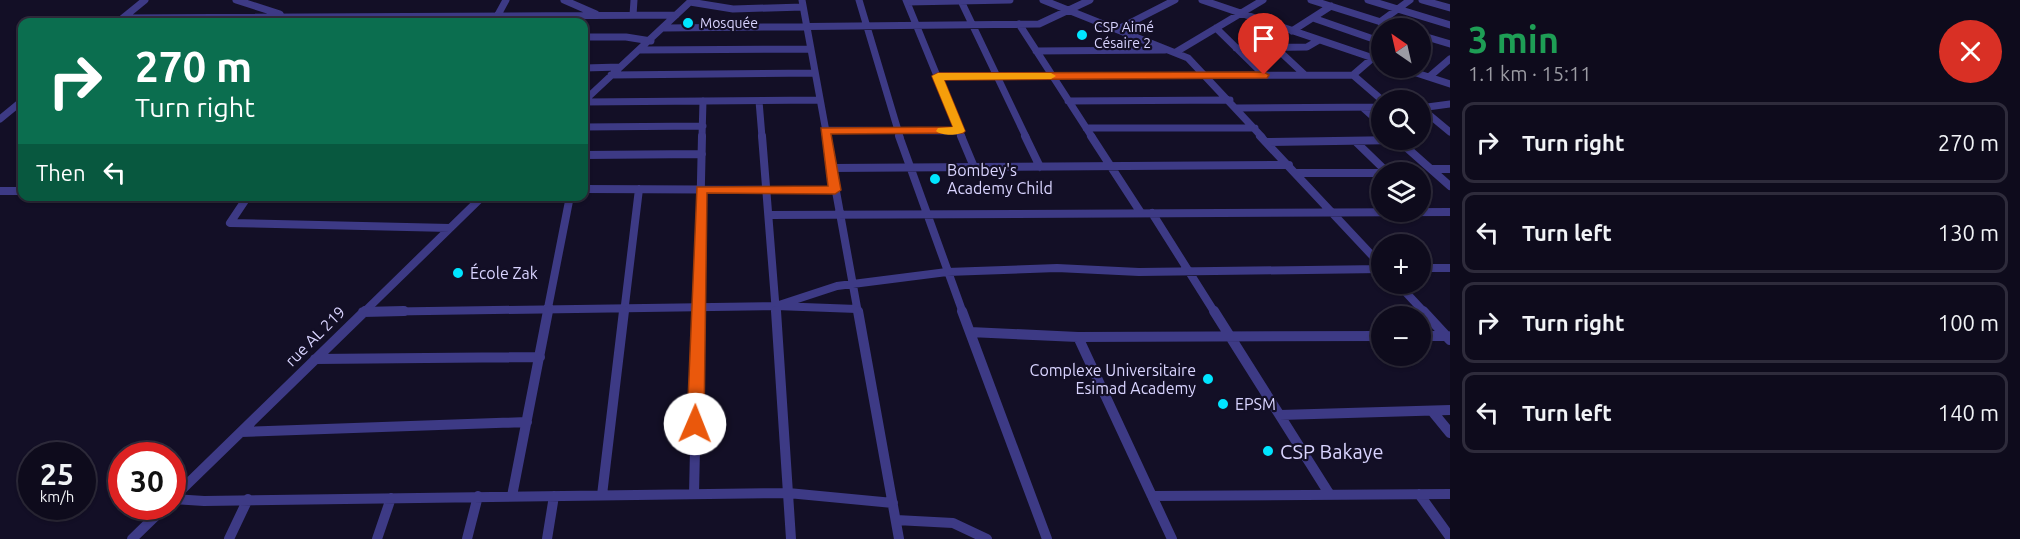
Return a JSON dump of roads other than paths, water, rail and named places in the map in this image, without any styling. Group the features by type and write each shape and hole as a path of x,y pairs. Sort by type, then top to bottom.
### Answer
{"street":[{"path":"123,18 145,0"},
{"path":"236,0 292,18"},
{"path":"498,16 506,0"},
{"path":"564,0 598,15"},
{"path":"633,15 634,0"},
{"path":"859,0 909,168 1047,539"},
{"path":"974,167 907,1 962,3 1010,0"},
{"path":"1043,0 1188,58 1230,100 1371,255"},
{"path":"665,28 1039,24 1090,0"},
{"path":"1119,29 1175,0"},
{"path":"1202,0 1371,57"},
{"path":"1036,51 1174,51 1263,0"},
{"path":"1311,0 1371,19"},
{"path":"1368,0 1450,25"},
{"path":"1385,18 1410,0"},
{"path":"1422,0 1449,7"},
{"path":"588,97 665,28 691,1 733,9 803,4 899,539"},
{"path":"962,3 1040,167"},
{"path":"1292,31 1331,6"},
{"path":"414,18 676,15"},
{"path":"232,18 330,18"},
{"path":"1312,18 1371,38"},
{"path":"1019,24 1111,166 1189,271 1330,495"},
{"path":"1216,28 1264,75"},
{"path":"588,37 626,37 651,41"},
{"path":"1431,38 1450,44"},
{"path":"1236,48 1307,47 1319,40"},
{"path":"1275,47 1305,75"},
{"path":"641,50 811,49"},
{"path":"1431,75 1450,59"},
{"path":"938,76 1353,75 1371,60"},
{"path":"588,68 620,67"},
{"path":"611,75 815,73"},
{"path":"1353,75 1371,91"},
{"path":"1431,78 1450,84"},
{"path":"588,92 594,92"},
{"path":"588,101 819,100"},
{"path":"1068,101 1230,100"},
{"path":"693,494 704,101"},
{"path":"759,101 776,306 791,539"},
{"path":"0,119 18,104"},
{"path":"1431,107 1450,104"},
{"path":"1237,108 1371,108"},
{"path":"1363,108 1371,115"},
{"path":"1431,116 1450,132"},
{"path":"588,127 703,126"},
{"path":"1086,128 1255,128"},
{"path":"825,130 960,131"},
{"path":"1355,141 1377,162"},
{"path":"1268,142 1371,141"},
{"path":"1410,150 1423,162"},
{"path":"588,155 702,154"},
{"path":"831,168 1289,165"},
{"path":"1431,169 1450,169"},
{"path":"1431,169 1450,186"},
{"path":"1297,173 1371,173"},
{"path":"588,189 835,190"},
{"path":"602,495 639,189"},
{"path":"0,191 18,191"},
{"path":"245,201 230,223 450,228"},
{"name":"rue AL 219","path":"186,486 478,201"},
{"path":"512,496 569,201"},
{"path":"1431,210 1450,212"},
{"path":"769,215 1371,211"},
{"path":"776,306 819,291 852,284 947,272 1057,268 1189,271 1371,267"},
{"path":"1431,268 1450,268"},
{"path":"1408,294 1449,337"},
{"path":"363,312 776,306 857,309"},
{"path":"970,332 1078,337 1371,336"},
{"path":"1431,336 1449,337"},
{"path":"1078,337 1172,539"},
{"path":"315,359 540,357"},
{"path":"1280,415 1450,410"},
{"path":"1432,411 1450,433"},
{"path":"242,432 527,422"},
{"path":"186,499 788,493 893,503"},
{"path":"1419,494 1450,537"},
{"path":"1152,496 1450,494"},
{"path":"467,539 478,496"},
{"path":"547,539 554,496"},
{"path":"377,539 391,498"},
{"path":"229,539 248,499"},
{"path":"132,539 152,520"},
{"path":"896,520 953,523 987,539"}],"place":[{"name":"Mosquée","path":"688,23"},
{"name":"CSP Aimé Césaire 2","path":"1082,35"},
{"name":"Bombey's Academy Child","path":"935,179"},
{"name":"École Zak","path":"458,273"},
{"name":"Complexe Universitaire Esimad Academy","path":"1208,379"},
{"name":"EPSM","path":"1223,404"},
{"name":"CSP Bakaye","path":"1268,451"}]}
